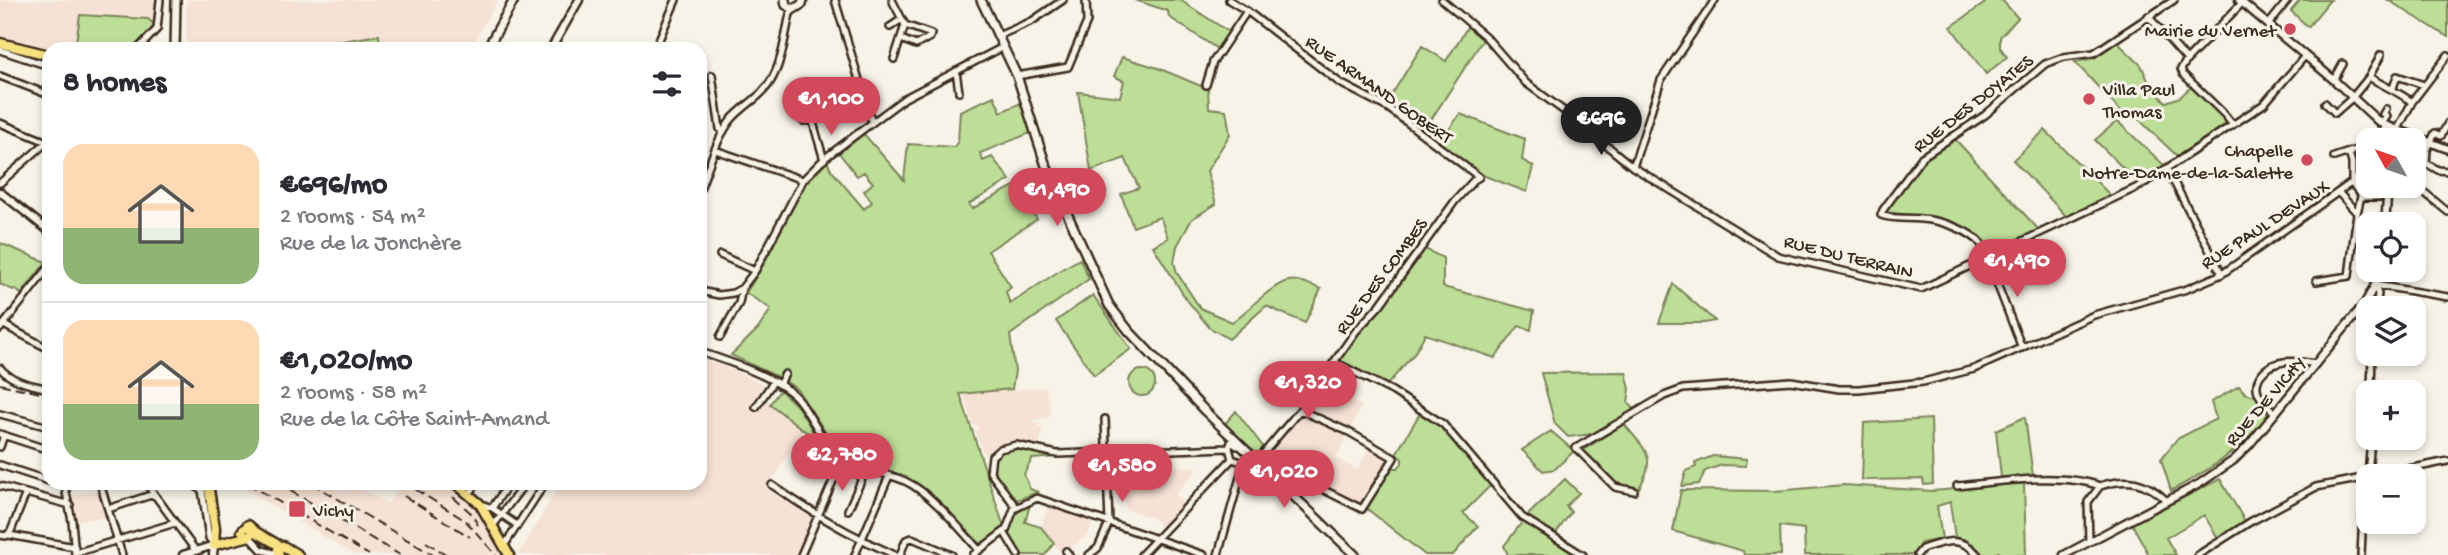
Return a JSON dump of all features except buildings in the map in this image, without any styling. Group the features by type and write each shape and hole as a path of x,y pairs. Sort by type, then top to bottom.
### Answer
{"main road":[{"path":"174,42 176,0"},
{"path":"492,42 514,0"},
{"path":"785,0 786,5 794,9 802,4 803,0"},
{"path":"981,0 1017,76 1045,163 1109,305 1129,331 1251,459 1356,555"},
{"path":"0,43 42,53"},
{"path":"1205,411 1230,445 1251,459"},
{"path":"205,490 211,503 217,541 249,534 285,552"},
{"path":"466,490 480,504 509,555"}],"street":[{"path":"145,42 157,29 160,0"},
{"path":"555,42 579,0"},
{"path":"657,42 676,0"},
{"path":"835,0 872,123"},
{"path":"892,0 904,22 931,34 916,45 901,39"},
{"path":"998,36 1032,21 1063,0"},
{"path":"1017,76 1068,68 1087,22 1086,0"},
{"name":"RUE ARMAND GOBERT","path":"1229,0 1247,11 1326,74 1388,108 1479,177"},
{"name":"RUE DU TERRAIN","path":"1442,0 1486,37 1526,83 1633,167 1778,256 1921,289 2140,186 2264,104 2305,56"},
{"path":"1633,167 1661,80 1715,0"},
{"name":"RUE DES DOYATES","path":"1987,259 1977,238 1968,233 1923,219 1888,218 1881,215 1922,157 1984,115 2045,64 2064,57 2094,53 2174,0"},
{"path":"2269,25 2288,0"},
{"path":"2232,124 2181,69 2240,1 2383,125 2392,128"},
{"path":"707,171 724,131 738,113 768,86 778,67 790,14 794,9"},
{"path":"1206,85 1213,62 1247,11"},
{"path":"2148,16 2187,60"},
{"path":"890,27 904,22"},
{"path":"894,59 904,22"},
{"path":"707,292 719,295 733,293 742,288 755,271 803,180 824,160 905,98 1003,47"},
{"path":"0,50 42,64"},
{"path":"2325,103 2335,113 2369,77 2381,55"},
{"path":"2399,128 2412,102 2448,55"},
{"path":"2334,80 2343,64"},
{"path":"956,71 959,92"},
{"path":"712,75 720,129 724,131"},
{"path":"0,76 42,92"},
{"path":"2393,88 2398,76 2424,85"},
{"path":"2369,77 2387,88 2393,88 2412,102"},
{"path":"2383,125 2387,116 2384,114 2386,109"},
{"path":"803,121 814,119 824,160"},
{"path":"0,123 42,139"},
{"path":"2426,141 2435,134 2441,136 2448,123"},
{"path":"2426,141 2448,149"},
{"path":"0,183 42,146"},
{"path":"715,150 803,180"},
{"path":"2334,157 2356,150"},
{"path":"2349,153 2352,184 2356,189"},
{"path":"2426,163 2438,170 2448,171"},
{"path":"2167,169 2222,274"},
{"name":"RUE DES COMBES","path":"1251,459 1300,410 1455,201 1479,177"},
{"name":"RUE PAUL DEVAUX","path":"1634,491 1615,487 1576,448 1664,396 1683,389 1791,381 1839,389 1914,383 1974,369 2094,315 2187,289 2222,274 2356,181"},
{"path":"0,192 42,225"},
{"path":"2339,193 2356,212"},
{"path":"2426,194 2448,212"},
{"path":"2316,281 2349,276 2356,221"},
{"path":"720,256 755,271"},
{"path":"1987,259 2022,348"},
{"path":"42,276 1,327 42,346"},
{"name":"RUE DE VICHY","path":"2369,296 2375,282"},
{"path":"2378,296 2375,285 2448,297"},
{"path":"720,337 739,303 742,288"},
{"name":"RUE DE VICHY","path":"2064,555 2199,484 2234,460 2356,313"},
{"path":"707,355 776,383 797,397 825,442 843,458 866,470 906,481 922,492 979,550"},
{"path":"2275,413 2258,394 2256,387 2261,374 2277,363 2293,360 2316,364"},
{"path":"1334,362 1392,391 1443,424 1522,517 1583,555"},
{"path":"0,368 17,381 42,387"},
{"path":"756,407 785,374"},
{"path":"1142,555 1232,459 1251,459 1362,509 1396,459 1349,432 1300,410"},
{"path":"0,414 42,425"},
{"path":"1089,555 1098,548 1109,523 1105,419"},
{"path":"0,447 2,435 42,448"},
{"path":"1016,507 989,472 990,461 996,452 1016,445 1057,454 1230,445 1232,459"},
{"path":"1108,486 1140,451"},
{"path":"801,555 843,458"},
{"path":"1218,555 1251,459"},
{"path":"2426,465 2448,461"},
{"path":"0,465 42,479"},
{"path":"848,510 866,470"},
{"path":"855,555 890,476"},
{"path":"2198,555 2295,496 2325,484 2356,479"},
{"path":"1956,486 2024,480 2090,482 2100,486 2133,481 2142,483 2167,501"},
{"path":"772,485 818,517 862,541 897,555 906,540 912,538 952,555"},
{"path":"0,486 69,505"},
{"path":"2089,542 2086,510 2088,502 2100,486"},
{"path":"65,490 75,552"},
{"path":"102,490 122,555"},
{"path":"151,490 196,551"},
{"path":"204,490 209,538 217,541"},
{"path":"492,508 504,490"},
{"path":"493,526 520,490"},
{"path":"504,546 537,490"},
{"path":"9,535 26,493"},
{"path":"108,509 154,494"},
{"path":"973,555 1004,532 1016,507 1037,498 1204,555"},
{"path":"480,504 492,508 517,525"},
{"path":"0,535 75,552 175,523"},
{"path":"1004,532 1018,555"},
{"path":"249,534 260,552 285,552"},
{"path":"2361,555 2362,534"},
{"path":"183,555 217,541"},
{"path":"213,555 217,541"},
{"path":"1917,555 1922,549 1958,541 1965,542 1978,555"}],"shaded area":[{"path":"0,0 160,0 155,25 80,15 76,42 42,42 42,48 0,39"},
{"path":"186,0 498,0 474,42 186,42"},
{"path":"707,361 767,386 752,408 757,411 763,402 768,402 803,430 767,489 814,520 799,555 518,555 557,490 707,490"},
{"path":"1317,386 1362,406 1336,458 1357,470 1371,444 1394,458 1362,509 1260,458"},
{"path":"1046,387 1051,416 1031,421 1043,428 1039,445 1006,441 987,455 982,451 975,430 978,430 978,426 973,425 963,394"},
{"path":"1195,466 1196,471 1175,494 1185,504 1163,528 1153,518 1125,509 1124,492 1148,468"},
{"path":"246,490 364,490 388,504 397,490 455,490 476,509 503,555 355,555"},
{"path":"99,491 107,517 76,521 71,495"},
{"path":"1048,507 1093,522 1088,535 1062,554 1041,527"}],"green space":[{"path":"1135,0 1180,0 1229,32 1219,50 1169,17 1168,11"},
{"path":"1983,0 2002,0 2018,18 2000,37 2000,47 2007,57 1986,74 1951,27 1985,3"},
{"path":"2300,0 2330,0 2308,27 2291,11"},
{"path":"2388,0 2448,0 2448,37"},
{"path":"80,15 148,19 155,25 139,42 76,42"},
{"path":"1468,26 1484,38 1423,132 1386,104 1422,46 1446,61"},
{"path":"379,35 380,42 338,42"},
{"path":"2117,42 2141,65 2151,87 2166,102 2180,97 2192,86 2226,117 2225,125 2177,156 2129,110 2124,115 2075,62 2094,58"},
{"path":"1122,57 1158,68 1208,89 1209,108 1226,110 1230,134 1207,171 1216,204 1192,219 1177,246 1174,262 1177,273 1200,308 1232,322 1274,288 1288,281 1296,281 1321,289 1305,323 1266,306 1229,339 1209,327 1186,299 1153,246 1168,238 1160,217 1133,227 1121,194 1139,188 1125,158 1091,171 1078,92 1120,97 1124,81 1114,76"},
{"path":"994,96 1001,112 1023,102 1033,132 980,153 983,161 992,157 1010,180 969,204 972,209 1014,186 1037,219 988,251 1011,287 1006,292 1010,304 1080,259 1089,279 1010,335 1015,371 1012,389 960,394 1004,527 981,544 920,485 900,475 863,464 843,451 828,436 797,389 731,355 758,329 771,309 746,293 806,182 827,161 831,170 864,209 872,202 864,191 873,183 864,172 857,176 839,153 864,134 904,180 908,144 954,147 958,141 960,111"},
{"path":"1460,114 1525,139 1522,160 1533,166 1527,192 1477,173 1439,143"},
{"path":"2117,121 2165,166 2138,183 2095,140"},
{"path":"2045,130 2111,196 2067,217 2013,160"},
{"path":"1954,138 2039,230 1990,253 1978,235 1933,218 1885,212 1923,160"},
{"path":"0,243 42,260 42,267 21,294 0,284"},
{"path":"1423,248 1443,258 1443,287 1534,311 1531,330 1519,326 1495,358 1425,334 1414,354 1387,385 1338,360"},
{"path":"1673,284 1715,321 1659,323"},
{"path":"1093,295 1131,349 1094,375 1056,321"},
{"path":"1142,370 1151,374 1155,383 1151,392 1142,396 1133,392 1129,383 1133,374"},
{"path":"1626,372 1630,389 1628,402 1635,410 1592,434 1568,437 1555,424 1541,373"},
{"path":"2239,386 2245,393 2256,396 2269,416 2224,458 2171,491 2161,459 2177,439 2216,419 2211,402"},
{"path":"780,390 797,406 813,431 810,435 770,404"},
{"path":"1236,411 1264,448 1257,456 1224,425"},
{"path":"1420,413 1442,426 1491,485 1463,513 1478,526 1453,555 1425,555 1366,508 1392,468 1398,468 1402,463 1402,459 1396,454"},
{"path":"2025,417 2033,476 2001,477 1996,430"},
{"path":"1931,419 1933,484 1924,485 1923,479 1862,480 1864,423"},
{"path":"1624,424 1643,447 1648,461 1645,477 1639,488 1612,482 1582,451"},
{"path":"1551,431 1574,451 1555,469 1543,471 1522,450"},
{"path":"1021,448 1057,457 1032,459 1024,474 1030,489 1038,492 1017,500 994,476 993,460 1004,450"},
{"path":"1713,456 1747,459 1746,466 1722,465 1705,471 1699,484 1682,486 1686,471 1696,467 1695,463"},
{"path":"1565,479 1579,493 1566,506 1571,512 1555,535 1537,524 1535,528 1575,555 1508,555 1504,546 1526,517"},
{"path":"2220,479 2246,523 2218,538 2204,515 2166,538 2176,555 2149,555 2132,524"},
{"path":"2024,483 2026,555 2004,555 1998,552 1983,555 1966,540 1955,538 1950,502 1937,506 1942,539 1921,543 1913,555 1805,555 1804,529 1780,526 1781,555 1744,555 1743,551 1673,531 1681,490 1775,491 1844,485 1932,491"},
{"path":"1030,505 1025,522 1041,527 1054,543 1045,555 1022,555 1009,534 1013,515"}],"railway":[{"path":"0,384 42,393"},
{"path":"259,490 369,555"},
{"path":"289,490 400,555"},
{"path":"323,490 433,555"},
{"path":"417,490 466,521 496,555"},
{"path":"404,496 470,537"},
{"path":"453,497 471,513 478,525"},
{"path":"426,542 447,555"}],"place":[{"name":"Mairie du Vernet","path":"2290,29"},
{"name":"Villa Paul Thomas","path":"2089,99"},
{"name":"Chapelle Notre-Dame-de-la-Salette","path":"2307,160"},
{"name":"Vichy","path":"297,509"}]}
